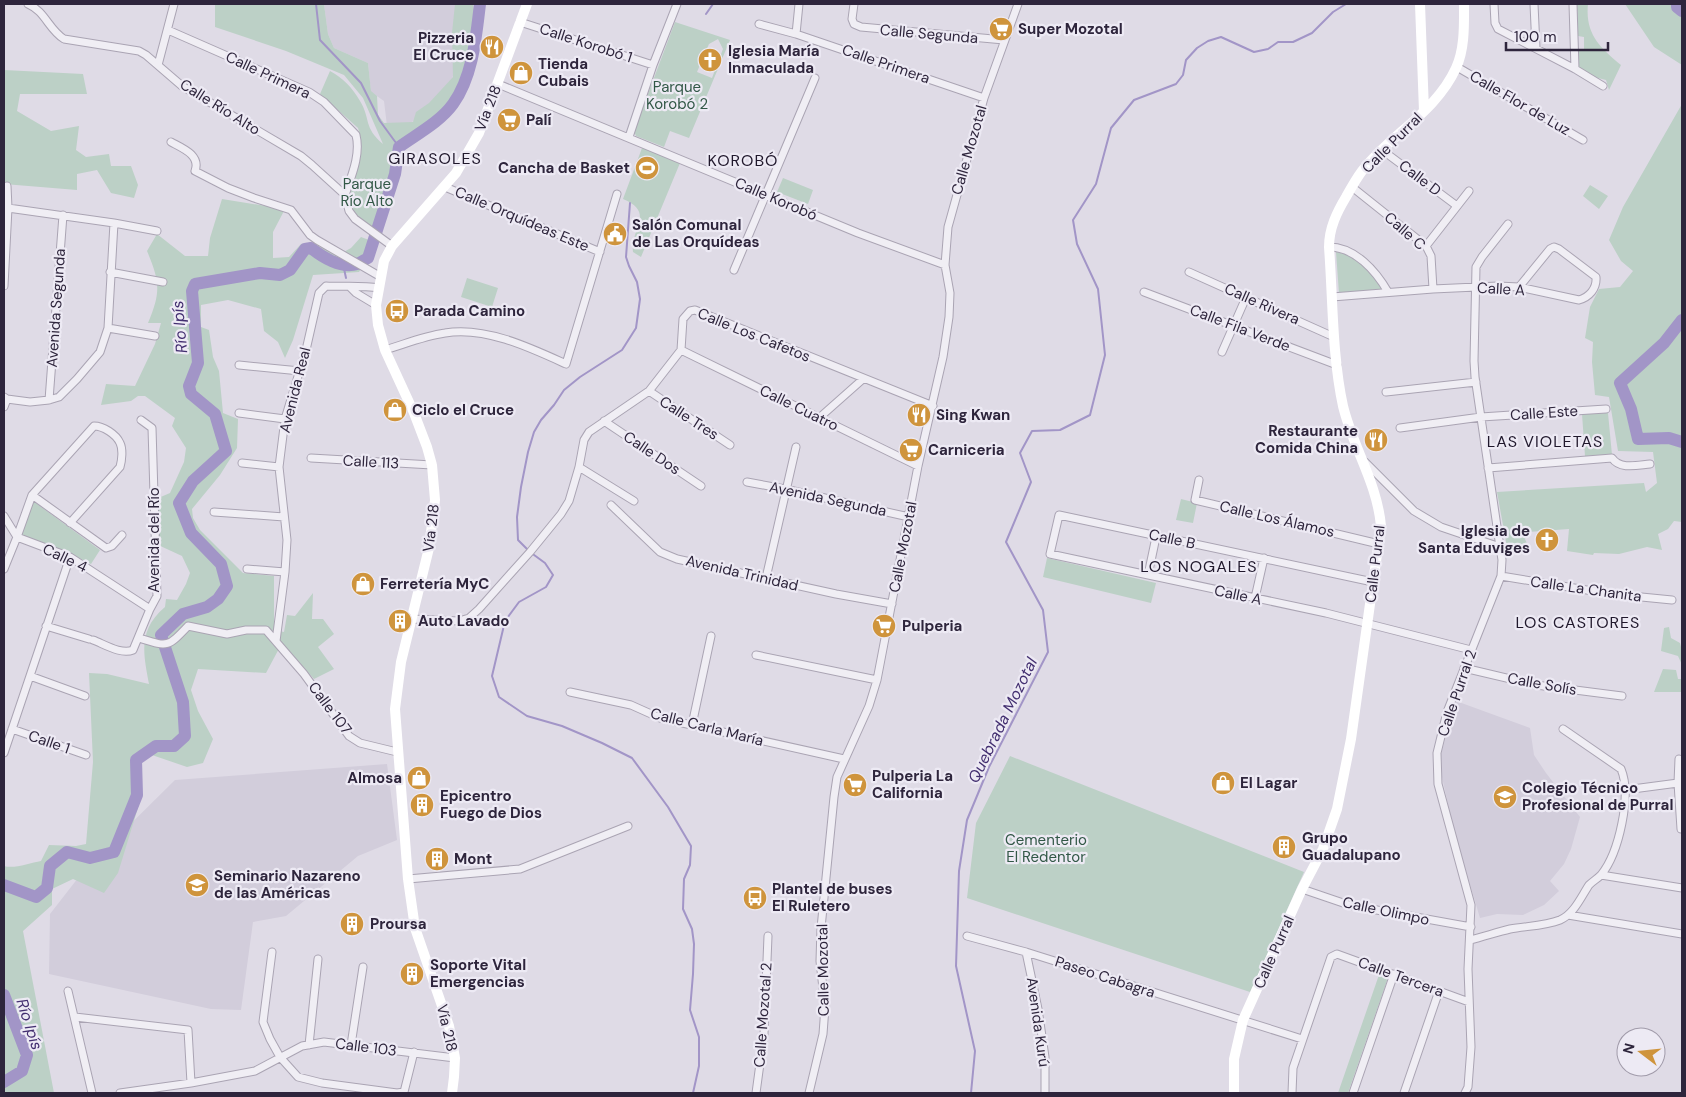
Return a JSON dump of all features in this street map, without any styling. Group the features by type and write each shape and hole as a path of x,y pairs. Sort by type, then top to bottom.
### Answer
{"street":[{"name":"Calle Río Alto","path":"28,4 40,12 54,32 64,39 139,51 146,54 182,86 301,156 345,195 355,220 392,246"},
{"path":"158,65 174,4"},
{"path":"517,4 520,22"},
{"name":"Vía 218","path":"452,1093 455,1058 450,1026 415,928 408,879 395,709 401,662 427,557 434,518 435,500 432,465 414,413 385,350 378,325 376,305 384,261 392,246 445,187 469,152 479,132 528,4"},
{"path":"629,137 653,65 677,4"},
{"path":"796,34 800,4"},
{"name":"Calle Segunda","path":"854,4 852,19 854,24 861,27 1004,40"},
{"name":"Calle Mozotal","path":"808,1093 823,1034 825,1007 820,961 824,893 834,797 844,759 870,706 877,680 918,466 932,406 949,317 950,293 945,265 948,227 984,98 1018,4"},
{"path":"1420,4 1424,111"},
{"name":"Calle Purral","path":"1234,1093 1234,1059 1244,1020 1302,889 1323,848 1338,808 1379,544 1381,526 1375,491 1350,428 1336,365 1329,247 1331,228 1339,208 1362,171 1424,111 1440,93 1457,67 1463,35 1464,4"},
{"path":"1494,4 1496,26 1498,29 1603,86"},
{"path":"1534,4 1536,48"},
{"path":"1573,4 1575,70"},
{"name":"Calle Korobó 1","path":"520,22 653,65"},
{"name":"Calle Primera","path":"759,24 796,34 984,98"},
{"name":"Calle Primera","path":"168,30 292,84 324,102 356,135 358,142 357,154 345,195"},
{"name":"Calle Flor de Luz","path":"1457,67 1582,140"},
{"path":"734,270 815,78"},
{"name":"Calle Korobó","path":"498,84 858,233 945,265"},
{"path":"171,142 193,156 196,162 193,173 228,188 292,210 310,235 365,268 380,283"},
{"name":"Calle D","path":"1382,150 1457,206"},
{"path":"4,285 8,208 7,186"},
{"name":"Calle Orquídeas Este","path":"445,187 600,252"},
{"name":"Calle C","path":"1352,187 1426,246 1431,256 1433,288"},
{"path":"1426,246 1469,191"},
{"path":"385,350 446,332 468,332 488,335 518,344 566,364 617,194"},
{"path":"8,208 157,231"},
{"name":"Avenida Segunda","path":"49,400 63,216"},
{"path":"4,407 6,398 30,402 59,397 100,352 108,328 114,223"},
{"name":"Calle Purral 2","path":"1465,1093 1468,1087 1471,1047 1469,1002 1472,905 1438,784 1436,767 1437,753 1447,712 1501,576 1502,560 1474,361 1475,286 1478,262 1508,224"},
{"path":"1329,247 1346,250 1371,268 1380,278 1388,292"},
{"name":"Calle A","path":"1332,297 1475,286 1519,287 1578,300 1585,298 1595,289 1596,277 1554,247 1550,249 1519,287"},
{"path":"110,272 163,282"},
{"name":"Calle Rivera","path":"1189,272 1334,337"},
{"name":"Avenida Real","path":"276,641 286,572 287,540 279,467 285,419 300,371 319,293 326,286 350,287 380,283"},
{"path":"350,287 356,293 376,305"},
{"name":"Calle Fila Verde","path":"1144,292 1336,365"},
{"path":"1222,352 1244,302"},
{"name":"Calle Los Cafetos","path":"681,350 683,319 690,311 695,310 932,406"},
{"path":"108,328 155,336"},
{"path":"411,619 459,621 469,618 523,560 561,514 568,501 584,440 588,432 649,391 681,350"},
{"name":"Calle Cuatro","path":"681,350 918,466"},
{"path":"239,365 300,371"},
{"path":"819,418 863,379"},
{"path":"1386,392 1476,382"},
{"name":"Calle Tres","path":"649,391 730,445"},
{"name":"Calle Este","path":"1400,428 1481,417 1606,409"},
{"path":"239,413 285,419"},
{"name":"Avenida del Río","path":"139,638 157,596 152,428 141,420"},
{"name":"Calle Dos","path":"604,421 701,486"},
{"path":"4,568 32,495 94,426 99,426 120,443 122,457 120,467 70,523"},
{"path":"766,578 796,447"},
{"name":"Calle 113","path":"310,458 432,465"},
{"path":"1488,468 1612,458 1617,463 1626,466 1650,464"},
{"path":"1364,461 1414,511 1441,527 1500,547"},
{"path":"242,463 279,467"},
{"path":"578,467 634,501"},
{"name":"Calle Los Álamos","path":"1199,480 1195,500 1379,544"},
{"name":"Avenida Segunda","path":"748,482 909,517"},
{"path":"32,495 102,546 109,548 122,535"},
{"name":"Avenida Trinidad","path":"612,505 660,552 678,559 836,594 892,604"},
{"path":"214,512 284,517"},
{"name":"Calle B","path":"1050,554 1059,515 1373,582"},
{"path":"4,516 17,537"},
{"path":"1148,576 1156,536"},
{"name":"Calle 4","path":"17,537 70,557 150,609"},
{"name":"Calle A","path":"1050,554 1368,623 1471,650"},
{"path":"4,754 70,557"},
{"path":"1255,598 1264,558"},
{"path":"247,569 286,572"},
{"name":"Calle La Chanita","path":"1501,576 1602,592 1672,600"},
{"path":"46,626 128,652 133,650 139,638 160,644 171,643 188,626 227,634 246,630 266,630 276,641"},
{"path":"692,725 711,636"},
{"name":"Calle 107","path":"276,641 304,674 349,736 360,743 397,752"},
{"path":"756,655 877,680"},
{"name":"Calle Solís","path":"1464,668 1536,685 1622,696"},
{"path":"30,676 85,696"},
{"name":"Calle Carla María","path":"570,692 631,705 660,718 844,759"},
{"name":"Calle 1","path":"12,729 86,755"},
{"path":"1470,940 1508,929 1559,920 1568,915 1591,883 1601,875 1613,853 1625,810 1624,776 1621,769 1563,729"},
{"path":"1679,759 1678,783 1681,829"},
{"path":"1625,790 1678,783"},
{"path":"408,879 520,869 628,826"},
{"path":"1601,875 1682,888"},
{"name":"Calle Olimpo","path":"1302,889 1349,905 1471,927"},
{"path":"1568,915 1682,934"},
{"name":"Calle Mozotal 2","path":"756,1093 764,1034 768,936"},
{"name":"Paseo Cabagra","path":"967,936 1026,952 1244,1020"},
{"path":"272,952 263,1022 280,1057 298,1077 322,1083 397,1093 404,1092 414,1052"},
{"name":"Avenida Kurú","path":"1026,952 1038,1009 1045,1057 1045,1093"},
{"name":"Calle Tercera","path":"1302,1039 1331,957 1334,954 1469,1002"},
{"path":"309,1044 318,959"},
{"path":"351,1045 363,967"},
{"path":"1353,1093 1394,974"},
{"path":"1404,1093 1439,990"},
{"path":"68,991 92,1093"},
{"path":"75,1017 188,1030 190,1084"},
{"path":"1244,1020 1302,1039 1293,1068 1292,1093"},
{"name":"Calle 103","path":"120,1093 190,1084 255,1071 302,1046 324,1042 455,1058"}],"shaded area":[{"path":"324,4 467,4 449,96 405,127 387,126 384,101 371,92 368,63 334,48 328,34"},
{"name":"Colegio Técnico Profesional de Purral","path":"1456,701 1530,728 1534,755 1580,817 1571,849 1564,864 1550,881 1559,891 1544,905 1523,915 1497,914 1480,918 1453,827 1442,777 1441,754"},
{"name":"Seminario Nazareno de las Américas","path":"387,764 397,840 358,856 286,916 253,922 241,1010 211,1009 49,974 50,914 85,869 175,780"}],"green space":[{"name":"Parque Río Alto","path":"215,4 324,4 328,34 334,48 368,63 371,91 377,96 378,115 384,123 413,122 416,112 429,103 453,77 452,33 455,4 473,4 477,29 466,81 453,104 435,122 416,132 401,151 399,169 384,212 381,232 375,227 374,229 355,214 351,205 351,191 361,154 358,128 320,94 330,71 343,80 357,96 370,128 383,144 363,98 344,75 286,51 215,27"},
{"path":"1577,4 1588,4 1589,23 1595,39 1621,65 1609,90 1606,80 1594,77 1579,69 1578,50 1584,49 1584,37 1578,36"},
{"path":"1625,4 1682,4 1682,65 1654,47"},
{"name":"Parque Korobó 2","path":"675,22 730,40 689,138 670,131 664,147 636,136 634,131","holes":["718,39 723,49 712,78 697,72 709,44"]},
{"path":"4,70 83,74 87,94 20,94 17,111 51,131 79,126 76,150 86,157 109,154 111,166 131,166 138,185 134,198 111,193 97,170 77,174 77,190 4,184"},
{"path":"1682,104 1682,522 1674,521 1668,529 1658,534 1662,550 1647,547 1619,554 1594,553 1593,555 1567,551 1569,529 1528,532 1525,539 1528,546 1507,547 1497,492 1644,483 1646,492 1657,483 1653,452 1618,451 1609,397 1595,395 1592,362 1593,342 1585,338 1590,307 1599,289 1620,287 1633,271 1621,261 1609,240 1623,207"},
{"path":"642,148 680,163 641,257 633,252 633,243 640,216 633,204 623,199"},
{"path":"783,178 813,190 808,204 777,192"},
{"path":"1590,185 1608,196 1599,209 1583,196"},
{"path":"222,199 285,209 273,232 273,258 289,257 301,244 309,243 340,254 351,248 361,237 377,243 359,272 313,275 293,340 285,358 278,342 264,331 261,309 228,300 201,305 201,327 209,330 213,357 219,371 223,413 238,419 237,448 220,475 192,509 193,518 200,530 243,573 274,576 274,630 284,632 287,615 295,616 313,593 312,619 323,619 334,634 318,647 334,669 314,679 282,643 266,673 198,669 191,690 198,711 213,739 203,763 187,767 152,755 140,761 140,801 118,873 104,893 73,879 52,889 52,905 23,931 54,1093 4,1093 4,866 17,866 41,861 49,845 76,846 86,844 93,762 89,673 107,674 149,684 144,652 146,633 150,624 165,607 166,599 177,600 190,573 182,556 156,544 156,499 170,493 184,462 186,448 172,426 175,418 145,396 138,396 131,401 101,405 106,384 135,386 155,344 161,323 148,323 157,295 157,287 147,251 157,234 185,256 208,256 210,238"},
{"path":"1336,252 1350,257 1363,266 1375,277 1382,289 1339,293"},
{"path":"467,278 498,288 492,307 461,297"},
{"path":"1608,413 1612,455 1585,456 1582,414"},
{"path":"1181,499 1197,503 1193,523 1176,520"},
{"path":"33,501 100,550 91,564 63,550 21,535"},
{"path":"1047,558 1156,583 1151,603 1043,577"},
{"path":"1669,627 1671,638 1680,643 1682,665 1678,656 1661,651 1664,628"},
{"path":"1663,669 1676,670 1678,679 1682,679 1682,692 1654,692"},
{"name":"Cementerio El Redentor","path":"1010,756 1304,872 1250,992 967,898 976,823"},
{"path":"1380,972 1389,975 1348,1093 1338,1093"}],"waterway":[{"path":"316,4 320,40 361,83 380,121 399,147"},
{"name":"Río Ipís","path":"4,885 36,897 47,888 50,866 67,852 90,858 114,852 137,795 136,760 156,746 174,746 185,736 183,702 161,635 183,614 207,607 218,599 227,586 221,564 191,533 179,503 193,481 226,451 215,414 191,394 189,386 198,363 192,291 195,284 260,273 280,275 290,270 305,249 311,248 338,264 357,264 368,258 395,174 399,147 435,122 448,110 460,93 472,56 480,4"},
{"path":"706,14 713,4"},
{"name":"Quebrada Mozotal","path":"971,1093 975,1051 956,966 959,871 967,820 989,767 1048,652 1043,610 1006,542 1031,482 1020,453 1032,431 1060,430 1090,415 1105,355 1098,289 1077,244 1073,220 1096,184 1111,128 1134,100 1176,84 1183,75 1186,60 1197,48 1208,41 1221,37 1254,52 1268,49 1278,42 1293,42 1312,33 1333,12 1346,4"},
{"path":"1677,4 1677,7 1682,11"},
{"path":"630,203 626,257 637,282 640,299 636,328 622,350 580,377 564,390 534,432 521,487 517,517 518,540 545,563 553,575 546,587 519,602 505,621 492,676 499,697 527,716 562,726 632,758 668,807 691,846 690,865 684,879 683,909 692,929 694,944 690,1010 699,1037 699,1066 693,1093"},
{"path":"343,264 346,278"},
{"path":"1682,320 1664,343 1620,383 1631,409 1638,439 1669,438 1682,442"},
{"name":"Río Ipís","path":"4,995 27,1055 22,1071 4,1082"}],"place":[{"name":"Super Mozotal","path":"1001,29"},
{"name":"Pizzeria El Cruce","path":"492,47"},
{"name":"Iglesia María Inmaculada","path":"710,60"},
{"name":"Tienda Cubais","path":"521,73"},
{"name":"Palí","path":"509,120"},
{"name":"Cancha de Basket","path":"647,168"},
{"name":"Salón Comunal de Las Orquídeas","path":"615,234"},
{"name":"Parada Camino","path":"397,311"},
{"name":"Ciclo el Cruce","path":"395,410"},
{"name":"Sing Kwan","path":"919,415"},
{"name":"Restaurante Comida China","path":"1376,440"},
{"name":"Carniceria","path":"911,450"},
{"name":"Iglesia de Santa Eduviges","path":"1547,540"},
{"name":"Ferretería MyC","path":"363,584"},
{"name":"Auto Lavado","path":"400,621"},
{"name":"Pulperia","path":"884,626"},
{"name":"Almosa","path":"419,778"},
{"name":"El Lagar","path":"1223,783"},
{"name":"Pulperia La California","path":"855,785"},
{"name":"Colegio Técnico Profesional de Purral","path":"1505,797"},
{"name":"Epicentro Fuego de Dios","path":"422,805"},
{"name":"Grupo Guadalupano","path":"1284,847"},
{"name":"Mont","path":"437,859"},
{"name":"Seminario Nazareno de las Américas","path":"197,885"},
{"name":"Plantel de buses El Ruletero","path":"755,898"},
{"name":"Proursa","path":"352,924"},
{"name":"Soporte Vital Emergencias","path":"412,974"}],"district":[{"name":"GIRASOLES","path":"435,158"},
{"name":"KOROBÓ","path":"743,160"},
{"name":"LAS VIOLETAS","path":"1545,441"},
{"name":"LOS NOGALES","path":"1199,566"},
{"name":"LOS CASTORES","path":"1578,622"}]}
